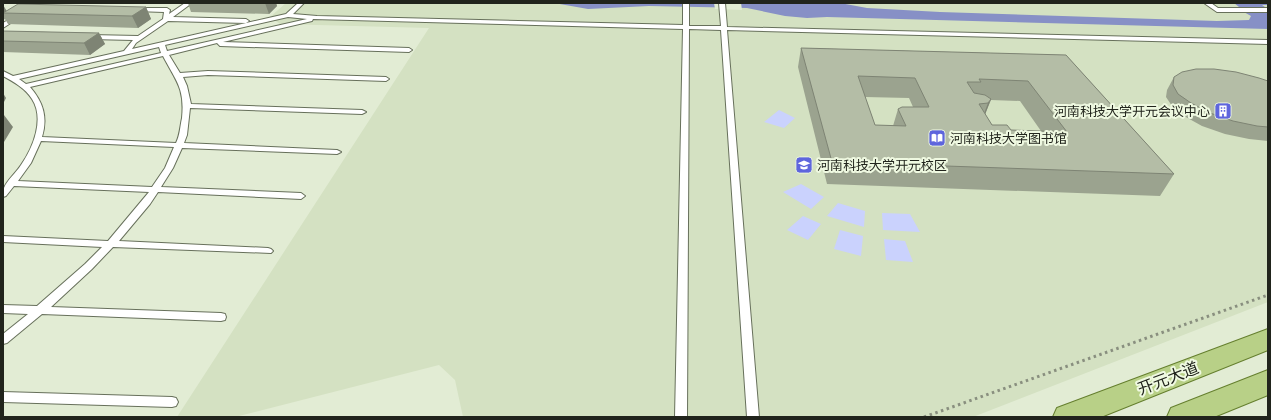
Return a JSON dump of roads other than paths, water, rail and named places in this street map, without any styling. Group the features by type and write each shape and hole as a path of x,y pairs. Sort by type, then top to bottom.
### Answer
{"main road":[{"name":"开元大道","path":"1068,417 1268,339"},
{"path":"1182,417 1268,382"}],"lane":[{"path":"126,53 134,42 189,3"},
{"path":"288,15 301,3"},
{"path":"681,417 686,3"},
{"path":"722,3 753,417"},
{"path":"1207,3 1217,10 1268,10"},
{"path":"128,9 167,10 166,19"},
{"path":"3,26 22,14"},
{"path":"14,78 288,15 317,18 1268,42"},
{"path":"26,86 317,18"},
{"path":"166,19 260,22"},
{"path":"87,36 140,38"},
{"path":"3,340 73,282 111,244 145,205 174,160 180,145 186,122 188,106 186,92 179,75 165,54 161,44"},
{"path":"207,44 409,50"},
{"path":"3,73 26,86 35,96 39,105 42,125 38,139 27,163 3,194"},
{"path":"179,75 208,73 386,79"},
{"path":"188,106 362,112"},
{"path":"38,139 337,152"},
{"path":"13,183 301,196"},
{"path":"3,239 268,251"},
{"path":"3,309 221,317"},
{"path":"3,396 172,402"}],"place":[{"name":"河南科技大学开元会议中心","path":"1223,111"},
{"name":"河南科技大学图书馆","path":"937,138"},
{"name":"河南科技大学开元校区","path":"804,165"}]}
